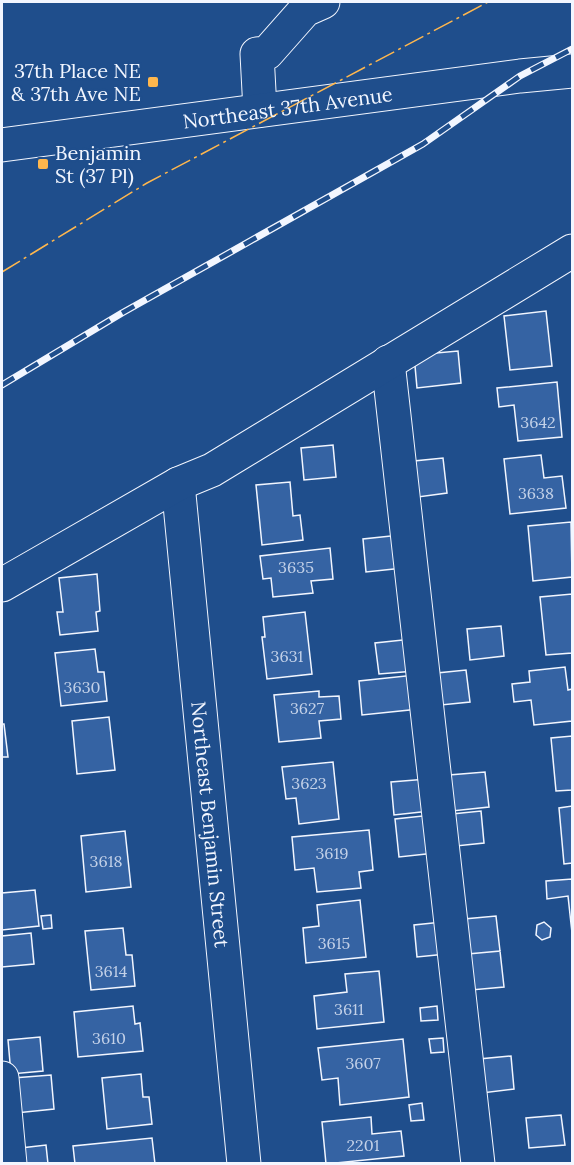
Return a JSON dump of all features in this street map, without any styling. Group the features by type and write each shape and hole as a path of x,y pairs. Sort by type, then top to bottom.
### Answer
{"street":[{"path":"260,110 257,54 267,53 305,10 323,2"},
{"name":"Northeast 37th Avenue","path":"2,145 573,71"},
{"path":"2,585 178,484 212,470 573,251"},
{"path":"388,362 478,1164"},
{"name":"Northeast Benjamin Street","path":"178,484 244,1164"},
{"path":"2,1078 10,1164"}],"building":[{"path":"546,311 552,366 510,370 504,316"},
{"path":"458,351 461,383 417,388 414,355"},
{"path":"557,382 562,437 518,441 514,405 499,407 497,388"},
{"path":"333,445 336,477 304,480 301,448"},
{"path":"541,455 544,478 562,476 566,508 510,514 504,459"},
{"path":"443,458 447,493 418,497 414,461"},
{"path":"290,482 293,516 300,515 303,540 262,545 256,485"},
{"path":"571,522 572,577 533,581 528,526"},
{"path":"400,535 403,568 366,572 363,539"},
{"path":"330,548 333,579 311,581 313,593 273,597 271,578 263,579 260,556"},
{"path":"97,574 100,611 96,612 98,631 60,635 57,612 63,612 59,578"},
{"path":"572,594 572,653 546,655 540,597"},
{"path":"305,612 312,674 267,679 262,637 265,637 263,617"},
{"path":"501,626 504,656 470,660 467,629"},
{"path":"412,639 415,671 379,674 375,643"},
{"path":"95,649 98,672 104,672 107,701 61,706 55,653"},
{"path":"565,667 568,690 572,689 572,721 534,725 531,700 514,702 512,684 530,682 529,671"},
{"path":"466,670 470,702 441,705 437,673"},
{"path":"415,675 419,709 362,715 359,681"},
{"path":"319,691 319,697 339,696 341,719 319,721 321,738 279,742 274,695"},
{"path":"109,717 115,770 77,774 72,721"},
{"path":"2,724 4,724 8,757 2,757"},
{"path":"572,736 572,790 556,791 551,738"},
{"path":"333,762 339,819 299,824 296,798 286,799 282,767"},
{"path":"485,772 489,807 452,811 449,775"},
{"path":"427,779 430,811 394,815 391,782"},
{"path":"572,806 572,863 564,864 559,808"},
{"path":"481,811 484,843 456,846 452,814"},
{"path":"432,815 435,853 399,857 395,819"},
{"path":"369,830 373,870 359,872 361,888 317,892 314,868 295,870 292,837"},
{"path":"125,831 131,887 86,892 81,836"},
{"path":"572,879 572,933 568,896 547,899 546,881"},
{"path":"35,890 39,926 2,930 2,893"},
{"path":"360,900 366,957 306,963 303,928 319,926 317,905"},
{"path":"51,915 52,928 43,929 41,916"},
{"path":"496,916 500,951 468,954 464,919"},
{"path":"442,922 446,954 417,957 414,925"},
{"path":"544,922 551,928 550,937 542,940 536,935 537,925"},
{"path":"123,928 126,955 132,955 135,986 91,990 85,931"},
{"path":"31,933 34,964 2,967 2,936"},
{"path":"500,951 504,987 471,990 468,954"},
{"path":"379,971 384,1022 317,1029 314,996 347,992 345,974"},
{"path":"133,1006 135,1024 140,1023 143,1051 78,1057 74,1012"},
{"path":"437,1006 438,1020 421,1021 420,1008"},
{"path":"40,1037 43,1071 11,1074 8,1040"},
{"path":"443,1038 444,1052 431,1053 429,1039"},
{"path":"403,1039 409,1097 340,1105 338,1078 322,1080 318,1048"},
{"path":"511,1056 514,1089 482,1093 479,1059"},
{"path":"141,1074 143,1097 149,1097 152,1124 107,1129 102,1078"},
{"path":"51,1075 54,1109 16,1113 13,1078"},
{"path":"422,1103 424,1120 411,1121 409,1105"},
{"path":"561,1115 565,1145 529,1148 526,1118"},
{"path":"371,1117 372,1134 401,1131 404,1156 326,1164 322,1122"},
{"path":"152,1138 155,1164 75,1164 73,1146"},
{"path":"46,1145 48,1164 22,1164 21,1148"}],"railway":[{"path":"2,385 122,313 423,144 520,76 572,49"}],"power":[{"path":"2,272 147,183 488,2"}],"place":[{"name":"37th Place NE & 37th Ave NE","path":"153,82"},
{"name":"Benjamin St (37 Pl)","path":"43,164"}]}
